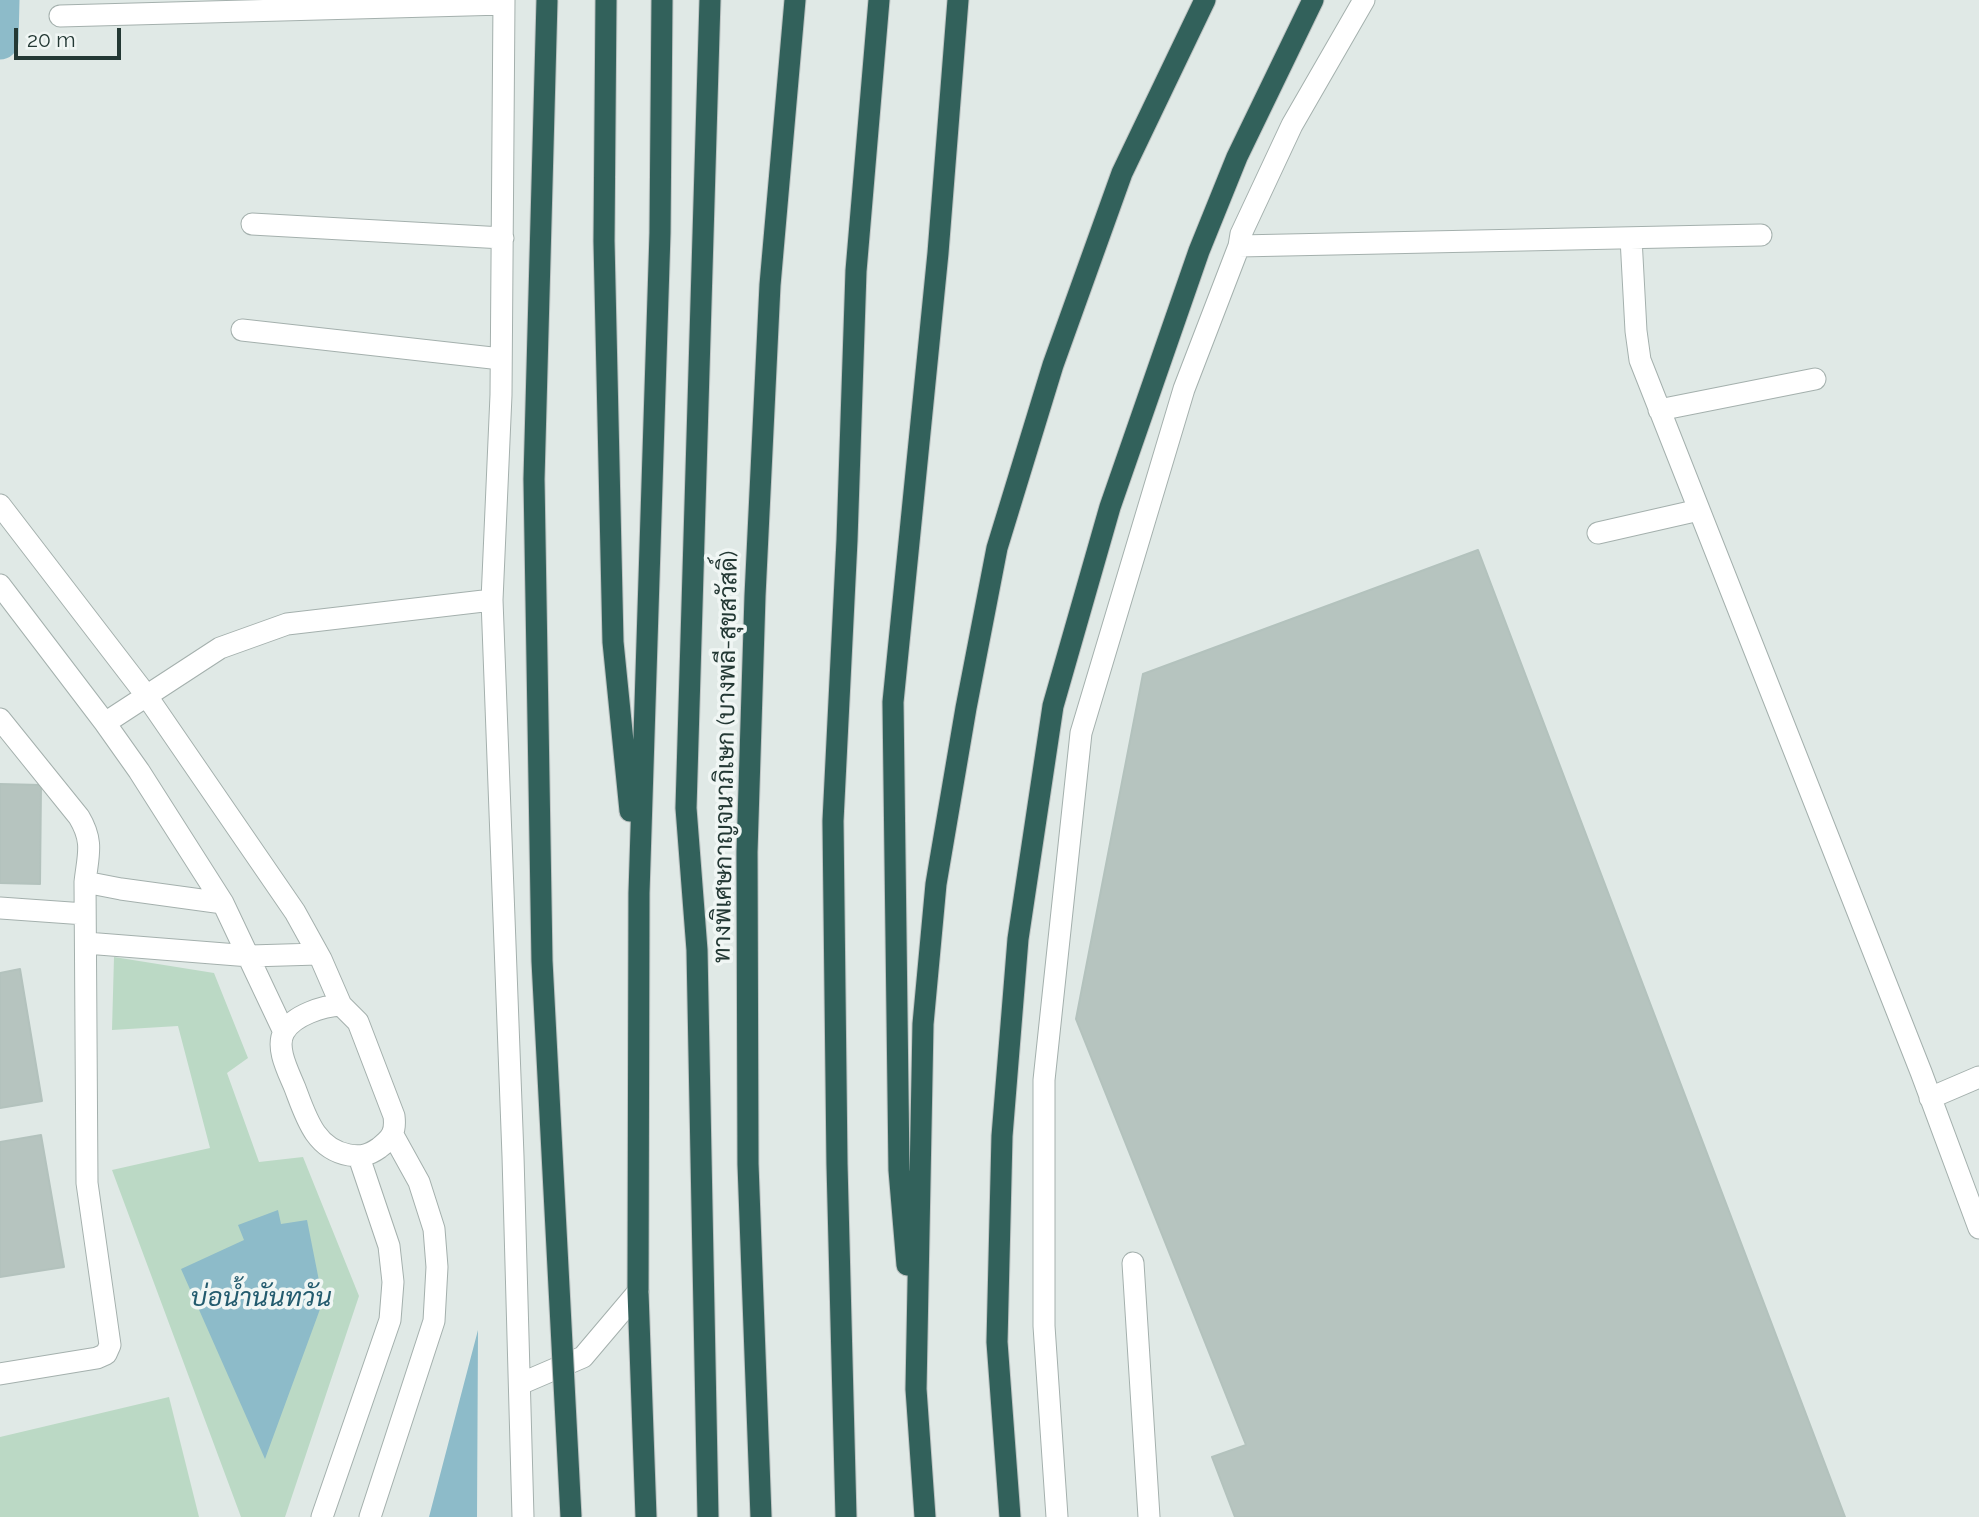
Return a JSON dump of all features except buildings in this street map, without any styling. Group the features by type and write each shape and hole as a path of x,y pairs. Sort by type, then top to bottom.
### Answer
{"highway":[{"path":"547,0 534,479 542,961 571,1517"},
{"path":"606,0 604,241 613,642 639,893"},
{"path":"646,1517 638,1292 639,893 660,233 662,0"},
{"path":"708,1517 697,950 685,808 710,0"},
{"name":"ทางพิเศษกาญจนาภิเษก (บางพลี-สุขสวัสดิ์)","path":"761,1517 748,1164 747,852 755,596 770,285 796,0"},
{"path":"846,1517 837,1164 833,821 847,540 856,271 880,0"},
{"path":"925,1517 899,1170 893,702 938,253 958,0"},
{"path":"916,1389 923,1024 936,884 997,548 1053,365 1122,173 1205,0"},
{"path":"1010,1517 997,1342 1002,1136 1018,939 1053,706 1110,507 1199,251 1237,157 1313,0"}],"street":[{"path":"1057,1517 1044,1326 1044,1080 1081,733 1184,389 1239,246 1241,234 1292,125 1364,0"},
{"path":"60,16 367,4 504,2 501,359 492,600 513,1156 523,1517"},
{"path":"252,224 503,238"},
{"path":"1239,246 1761,235"},
{"path":"1631,238 1640,360 1979,1228"},
{"path":"242,330 501,359"},
{"path":"1659,410 1815,379"},
{"path":"0,505 146,695 295,912 318,954 341,1006 358,1022 394,1116 396,1127 393,1135 376,1150 359,1157 337,1153 313,1132 281,1052 284,1032 223,903 139,771 0,585"},
{"path":"1598,533 1699,510"},
{"path":"105,723 220,648 288,624 492,600"},
{"path":"0,719 79,817 87,831 90,846 85,882 87,1183 110,1345 106,1354 97,1358 0,1374"},
{"path":"85,882 223,903"},
{"path":"0,908 85,915"},
{"path":"86,943 250,956 318,954"},
{"path":"284,1032 299,1017 330,1006 341,1006"},
{"path":"1930,1098 1979,1077"},
{"path":"370,1517 434,1321 437,1267 434,1228 419,1182 393,1135"},
{"path":"322,1517 390,1320 393,1282 389,1246 359,1157"},
{"path":"1133,1263 1149,1517"},
{"path":"520,1384 583,1357 638,1292"}],"green space":[{"path":"114,957 214,973 248,1058 227,1073 259,1162 303,1157 359,1296 285,1517 241,1517 112,1170 210,1148 178,1026 112,1030"},
{"path":"169,1397 199,1517 0,1517 0,1437"}],"water":[{"name":"บ่อน้ำนันทวัน","path":"278,1210 281,1224 307,1220 323,1301 265,1459 181,1269 244,1240 238,1225"},
{"path":"478,1330 477,1517 429,1517"}],"waterway":[{"path":"0,41 1,0"}]}
